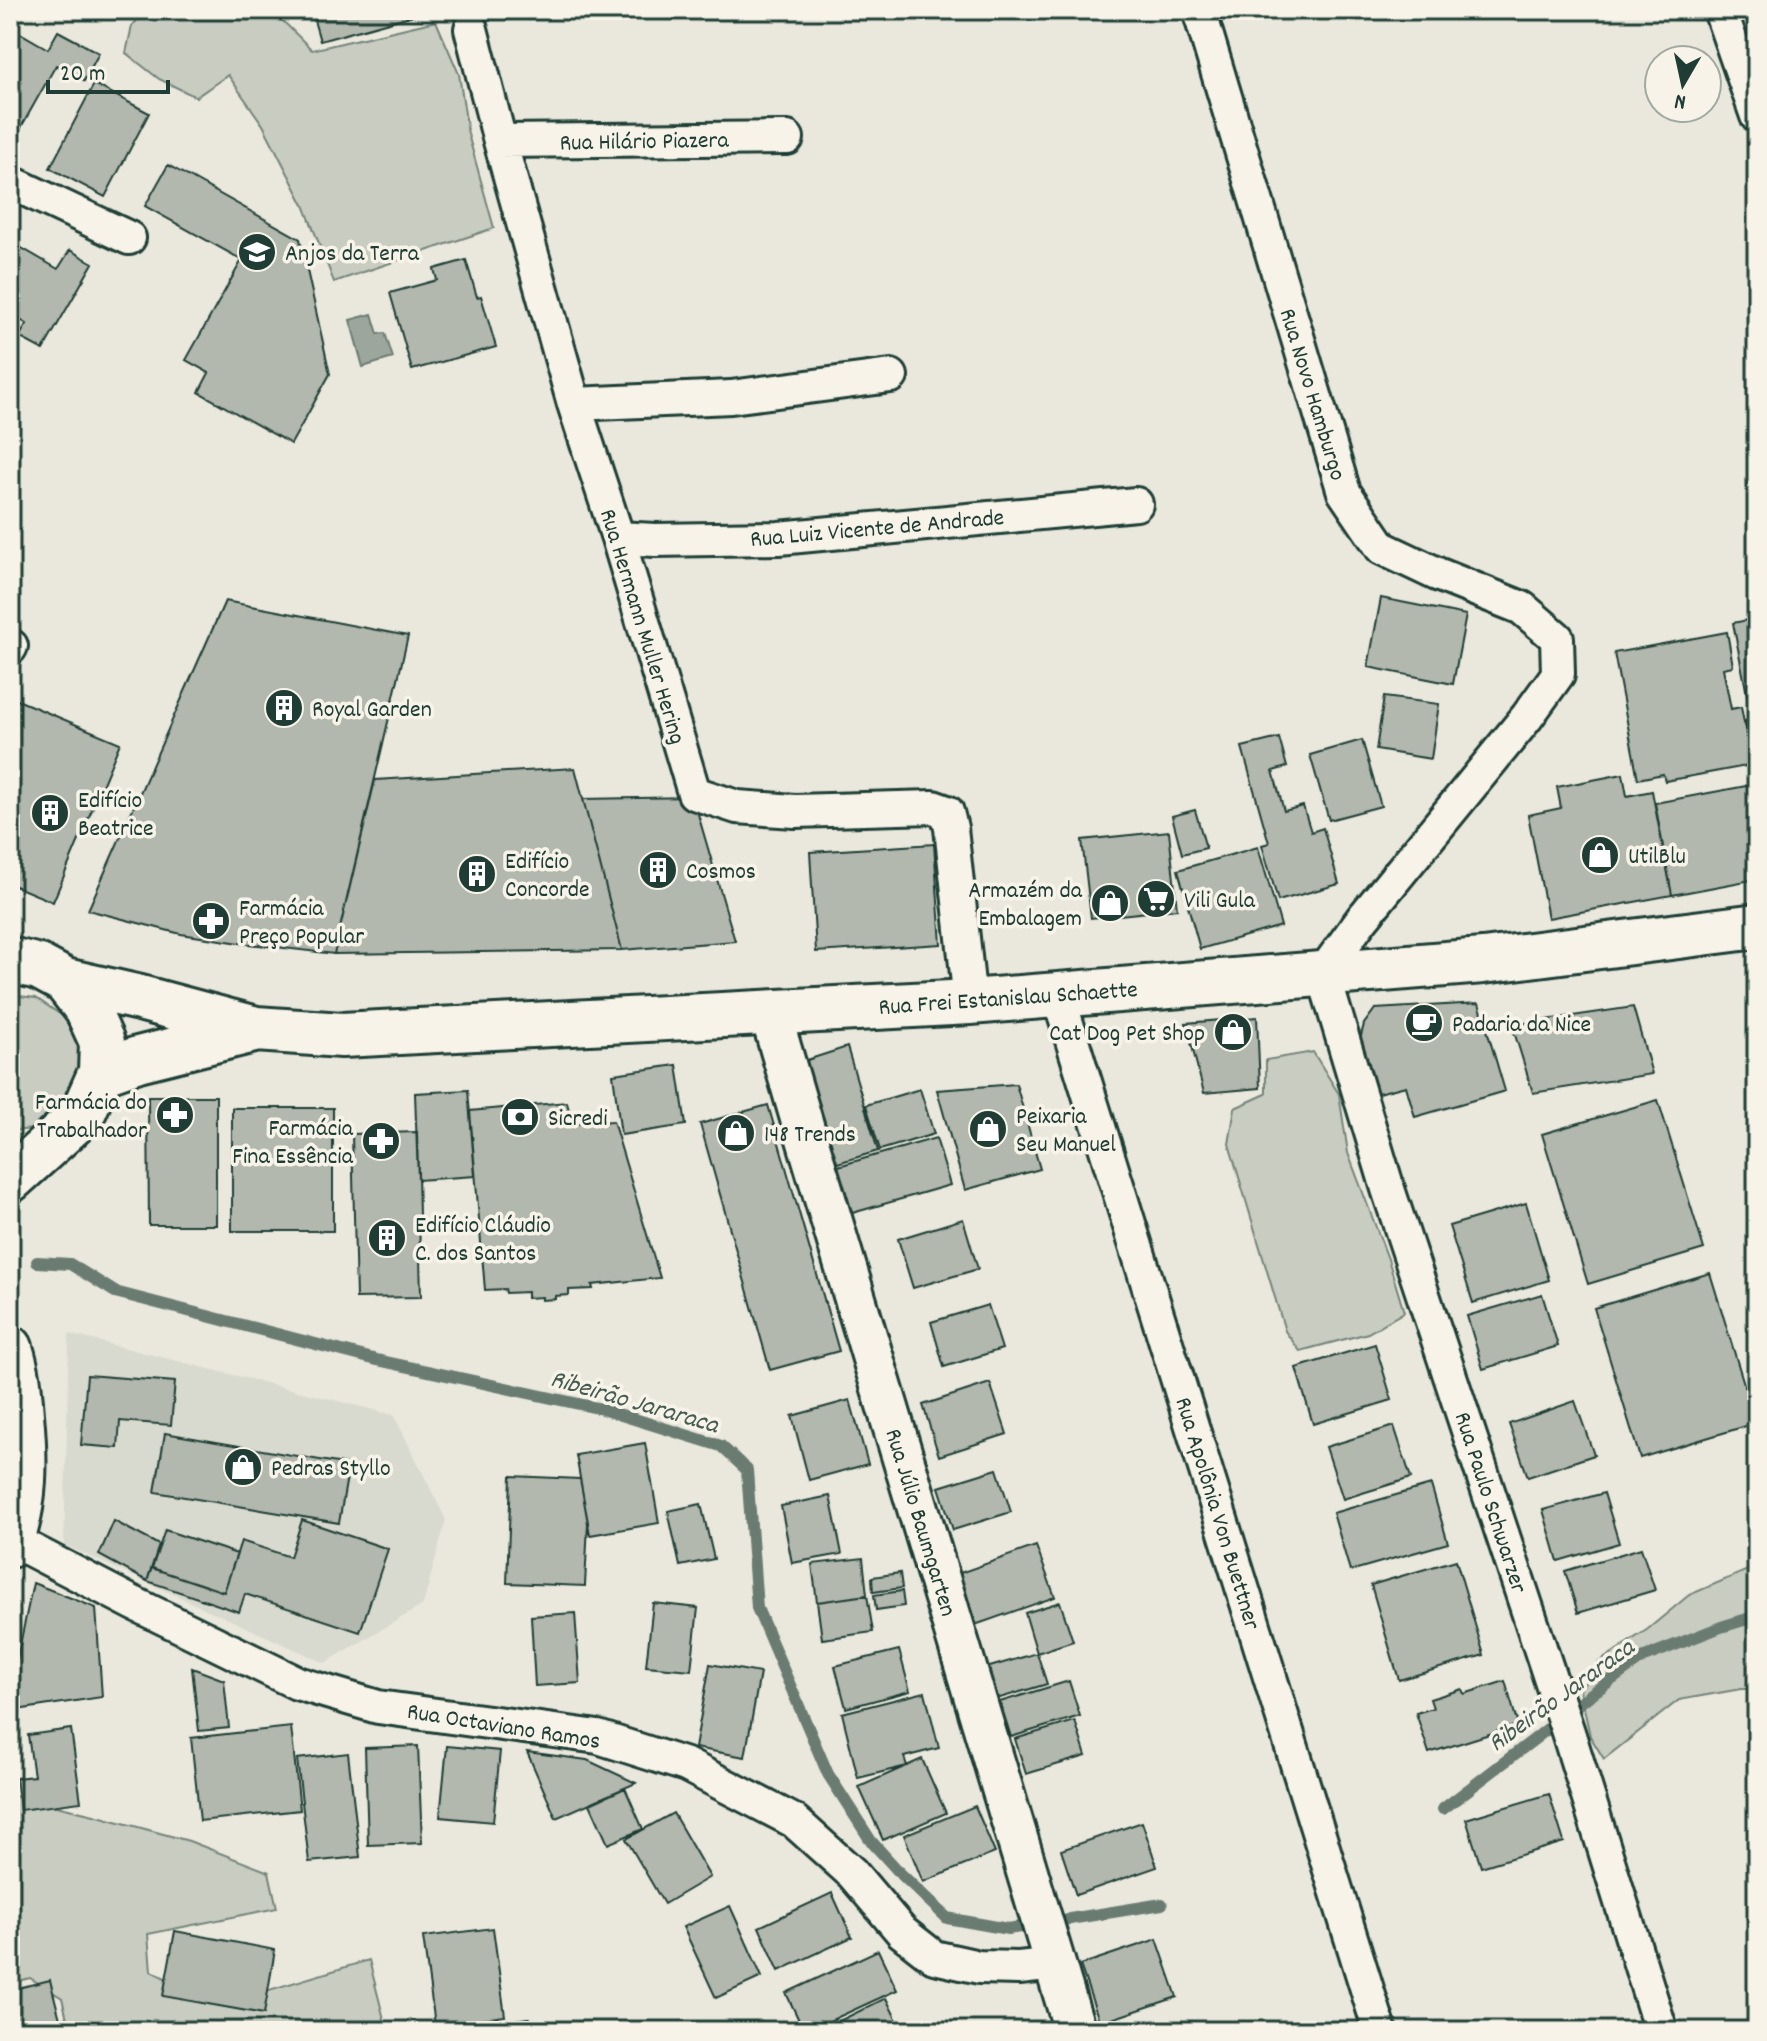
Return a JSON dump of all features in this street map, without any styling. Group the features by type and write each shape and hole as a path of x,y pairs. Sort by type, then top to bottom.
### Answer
{"main road":[{"name":"Rua Frei Estanislau Schaette","path":"10,960 39,967 65,981 256,1029 342,1035 970,1002 1540,955 1757,926"},
{"path":"10,1180 30,1146 82,1115 101,1072 102,1042 87,1009 65,981"},
{"name":"Rua Frei Estanislau Schaette","path":"101,1072 138,1059 256,1029"},
{"path":"10,1348 19,1374 25,1456 20,1511 11,1542"}],"street":[{"name":"Rua Novo Hamburgo","path":"1199,10 1344,492 1382,548 1522,608 1557,638 1558,674 1527,717 1362,919 1323,973"},
{"path":"1720,10 1757,116"},
{"name":"Rua Hermann Muller Hering","path":"471,29 574,404 618,538 694,793 737,807 795,811 933,807 947,812 970,1002"},
{"name":"Rua Hilário Piazera","path":"500,141 787,138"},
{"path":"10,182 129,238"},
{"path":"574,404 731,397 891,376"},
{"name":"Rua Luiz Vicente de Andrade","path":"618,538 779,538 1136,504"},
{"name":"Rua Paulo Schwarzer","path":"1323,973 1388,1189 1568,1732 1661,2031"},
{"name":"Rua Apolônia Von Buettner","path":"1058,995 1380,2031"},
{"name":"Rua Júlio Baumgarten","path":"770,1012 1075,2031"},
{"name":"Rua Octaviano Ramos","path":"11,1542 297,1683 378,1707 598,1737 686,1765 794,1821 852,1873 902,1932 934,1957 979,1967 1019,1968 1048,1938"}],"shaded area":[{"path":"146,10 272,10 312,50 436,21 459,74 468,134 494,228 334,282 304,205 263,125 228,75 196,97 159,79 126,53 132,26"},
{"path":"372,314 378,334 385,333 393,358 363,367 350,320"},
{"path":"10,995 36,998 64,1017 79,1047 79,1080 63,1110 36,1129 10,1131"},
{"path":"1313,1052 1339,1094 1348,1153 1388,1259 1404,1312 1368,1333 1300,1351 1285,1331 1229,1144 1235,1108 1266,1094 1266,1060"},
{"name":"Pedras Styllo","path":"69,1334 394,1415 446,1520 423,1605 325,1663 64,1545"},
{"path":"1757,1566 1757,1689 1679,1700 1604,1759 1590,1736 1580,1690 1599,1662 1648,1629 1689,1595"},
{"path":"10,1795 189,1841 269,1872 277,1908 148,1934 151,1971 219,2005 369,1960 387,2031 70,2031 62,1998 30,1978 10,1983"}],"building":[{"path":"311,10 412,10 414,15 320,41"},
{"path":"10,25 19,31 10,46"},
{"path":"58,31 99,53 84,81 56,65 14,140 10,138 10,52 20,33 48,49"},
{"path":"94,84 149,113 105,197 50,168"},
{"path":"168,165 300,239 330,374 291,444 199,392 209,373 186,360 242,260 145,206"},
{"path":"13,243 58,269 70,250 93,263 43,350 19,337 27,324 10,314 10,248"},
{"path":"466,260 477,297 481,296 496,347 412,370 390,293 437,280 434,269"},
{"path":"1381,598 1466,615 1453,684 1368,667"},
{"name":"Royal Garden","path":"225,601 408,636 334,954 181,934 88,910"},
{"path":"1757,618 1757,753 1751,754 1745,721 1752,720 1733,623"},
{"path":"1727,632 1733,666 1723,668 1731,709 1741,707 1752,765 1665,781 1663,774 1638,779 1614,653"},
{"path":"1384,697 1439,704 1431,759 1376,750"},
{"name":"Edifício Beatrice","path":"15,699 120,743 53,902 10,884 10,712"},
{"path":"1279,738 1287,767 1273,771 1284,811 1303,806 1311,832 1323,828 1339,884 1278,901 1262,845 1269,843 1242,747"},
{"path":"1362,740 1381,806 1329,820 1310,755"},
{"name":"Edifício Concorde","path":"575,768 622,950 334,954 375,780"},
{"name":"UtilBlu","path":"1623,774 1627,796 1652,791 1672,895 1548,918 1528,815 1561,808 1557,787"},
{"path":"1757,784 1757,879 1672,895 1655,803"},
{"name":"Cosmos","path":"693,797 735,941 622,950 583,799"},
{"path":"1195,810 1206,848 1182,854 1172,816"},
{"path":"1169,831 1177,909 1091,918 1082,840"},
{"path":"934,844 941,944 816,952 810,852"},
{"path":"1258,847 1281,926 1200,949 1178,870"},
{"path":"1479,1003 1505,1091 1415,1117 1406,1086 1374,1094 1360,1040 1364,1024 1375,1009"},
{"path":"1633,1007 1652,1074 1533,1093 1512,1025"},
{"path":"1257,1017 1260,1088 1204,1093 1186,1023"},
{"path":"847,1047 878,1151 824,1167 804,1061"},
{"path":"677,1065 686,1125 621,1135 613,1074"},
{"name":"Peixaria Seu Manuel","path":"1016,1084 1040,1169 965,1190 937,1090"},
{"path":"920,1089 934,1134 880,1150 866,1105"},
{"path":"468,1090 475,1176 418,1180 415,1093"},
{"path":"148,1096 216,1096 216,1225 149,1225"},
{"path":"1658,1100 1704,1249 1588,1284 1542,1134"},
{"path":"567,1102 572,1124 613,1121 660,1278 592,1285 593,1289 569,1290 569,1295 542,1300 542,1297 527,1298 527,1292 485,1290 470,1111"},
{"path":"768,1105 839,1351 770,1370 700,1124"},
{"path":"232,1108 333,1108 333,1231 232,1231"},
{"name":"Edifício Cláudio C. dos Santos","path":"417,1132 421,1297 356,1298 352,1134"},
{"path":"936,1138 950,1185 849,1214 835,1167"},
{"path":"1526,1203 1549,1280 1473,1303 1449,1226"},
{"path":"963,1219 978,1269 913,1288 898,1239"},
{"path":"1710,1273 1756,1423 1640,1458 1594,1308"},
{"path":"1542,1294 1558,1346 1483,1369 1467,1316"},
{"path":"988,1305 1002,1349 944,1367 931,1322"},
{"path":"1375,1344 1392,1400 1313,1424 1296,1368"},
{"path":"1757,1348 1757,1378 1749,1351"},
{"path":"87,1375 175,1382 171,1425 120,1421 118,1448 81,1445"},
{"path":"990,1383 1007,1434 939,1456 923,1405"},
{"path":"850,1400 868,1464 809,1480 792,1416"},
{"path":"1575,1401 1594,1455 1528,1477 1509,1424"},
{"path":"1394,1426 1411,1478 1343,1499 1326,1447"},
{"path":"165,1433 349,1465 339,1523 155,1492"},
{"path":"645,1443 659,1523 590,1535 576,1455"},
{"path":"997,1469 1011,1512 953,1530 939,1487"},
{"path":"511,1476 580,1479 588,1522 585,1586 507,1583"},
{"path":"1431,1485 1448,1543 1350,1571 1333,1513"},
{"path":"1604,1493 1619,1543 1558,1561 1543,1510"},
{"path":"830,1496 842,1554 792,1563 781,1506"},
{"path":"701,1504 714,1559 680,1566 668,1511"},
{"path":"302,1520 388,1549 360,1632 245,1594 239,1612 147,1581 152,1568 224,1592 241,1541 290,1557"},
{"path":"114,1521 159,1545 147,1581 99,1555"},
{"path":"165,1530 237,1554 224,1592 152,1568"},
{"path":"1036,1546 1055,1597 975,1625 957,1574"},
{"path":"1641,1548 1655,1590 1578,1613 1565,1571"},
{"path":"863,1558 867,1595 817,1602 812,1564"},
{"path":"1456,1560 1484,1655 1399,1680 1371,1585"},
{"path":"900,1573 902,1588 873,1592 872,1577"},
{"path":"33,1583 96,1608 102,1697 10,1711 10,1692"},
{"path":"902,1591 904,1606 876,1610 874,1595"},
{"path":"867,1595 873,1632 822,1639 817,1602"},
{"path":"1060,1602 1073,1641 1037,1653 1025,1613"},
{"path":"653,1603 698,1608 691,1670 646,1666"},
{"path":"575,1613 580,1683 535,1686 531,1616"},
{"path":"899,1650 910,1691 846,1708 835,1666"},
{"path":"1037,1653 1047,1684 993,1700 983,1669"},
{"path":"710,1664 760,1673 745,1757 695,1748"},
{"path":"192,1668 224,1680 229,1728 199,1731"},
{"path":"1069,1681 1080,1716 1011,1737 1000,1702"},
{"path":"1505,1681 1518,1725 1429,1753 1416,1713 1433,1708 1430,1699 1462,1689 1464,1694"},
{"path":"925,1692 939,1748 904,1757 907,1766 858,1778 842,1713"},
{"path":"1748,1702 1757,1702 1757,1756 1752,1757"},
{"path":"1075,1721 1086,1756 1026,1774 1015,1739"},
{"path":"291,1727 300,1810 200,1821 191,1738"},
{"path":"71,1729 81,1802 20,1810 16,1778 34,1776 28,1735"},
{"path":"418,1746 422,1843 368,1845 365,1748"},
{"path":"447,1746 500,1751 493,1822 440,1817"},
{"path":"527,1752 587,1760 636,1783 556,1818"},
{"path":"348,1753 360,1857 309,1862 297,1759"},
{"path":"922,1759 946,1813 883,1840 859,1787"},
{"path":"625,1788 643,1829 608,1844 590,1804"},
{"path":"1549,1794 1564,1842 1481,1867 1466,1819"},
{"path":"975,1806 995,1853 923,1882 904,1835"},
{"path":"673,1813 710,1877 664,1904 626,1839"},
{"path":"1142,1822 1157,1867 1076,1895 1061,1850"},
{"path":"832,1893 852,1937 779,1971 759,1927"},
{"path":"730,1906 762,1977 716,1998 683,1927"},
{"path":"493,1928 505,2016 435,2025 423,1937"},
{"path":"175,1931 275,1950 264,2014 163,1996"},
{"path":"1157,1939 1177,1997 1100,2023 1080,1965"},
{"path":"878,1950 897,1990 804,2031 786,1993"},
{"path":"50,1980 63,2031 10,2031 10,1990"},
{"path":"886,1998 902,2031 819,2031"},
{"path":"529,2018 530,2031 441,2030"},
{"path":"1193,2022 1195,2031 1162,2031"}],"waterway":[{"name":"Ribeirão Jararaca","path":"37,1262 70,1264 115,1292 377,1360 602,1409 721,1446 747,1470 757,1608 828,1774 871,1841 900,1873 947,1918 1008,1929 1162,1904"},
{"name":"Ribeirão Jararaca","path":"1443,1809 1642,1658 1757,1616"}],"place":[{"name":"Anjos da Terra","path":"257,252"},
{"name":"Royal Garden","path":"284,708"},
{"name":"Edifício Beatrice","path":"50,813"},
{"name":"UtilBlu","path":"1600,855"},
{"name":"Cosmos","path":"658,870"},
{"name":"Edifício Concorde","path":"477,874"},
{"name":"Vili Gula","path":"1156,899"},
{"name":"Armazém da Embalagem","path":"1110,903"},
{"name":"Farmácia Preço Popular","path":"211,921"},
{"name":"Padaria da Nice","path":"1424,1023"},
{"name":"Cat Dog Pet Shop","path":"1233,1032"},
{"name":"Farmácia do Trabalhador","path":"175,1115"},
{"name":"Sicredi","path":"520,1117"},
{"name":"Peixaria Seu Manuel","path":"988,1129"},
{"name":"148 Trends","path":"736,1133"},
{"name":"Farmácia Fina Essência","path":"381,1141"},
{"name":"Edifício Cláudio C. dos Santos","path":"387,1238"},
{"name":"Pedras Styllo","path":"243,1467"}]}
